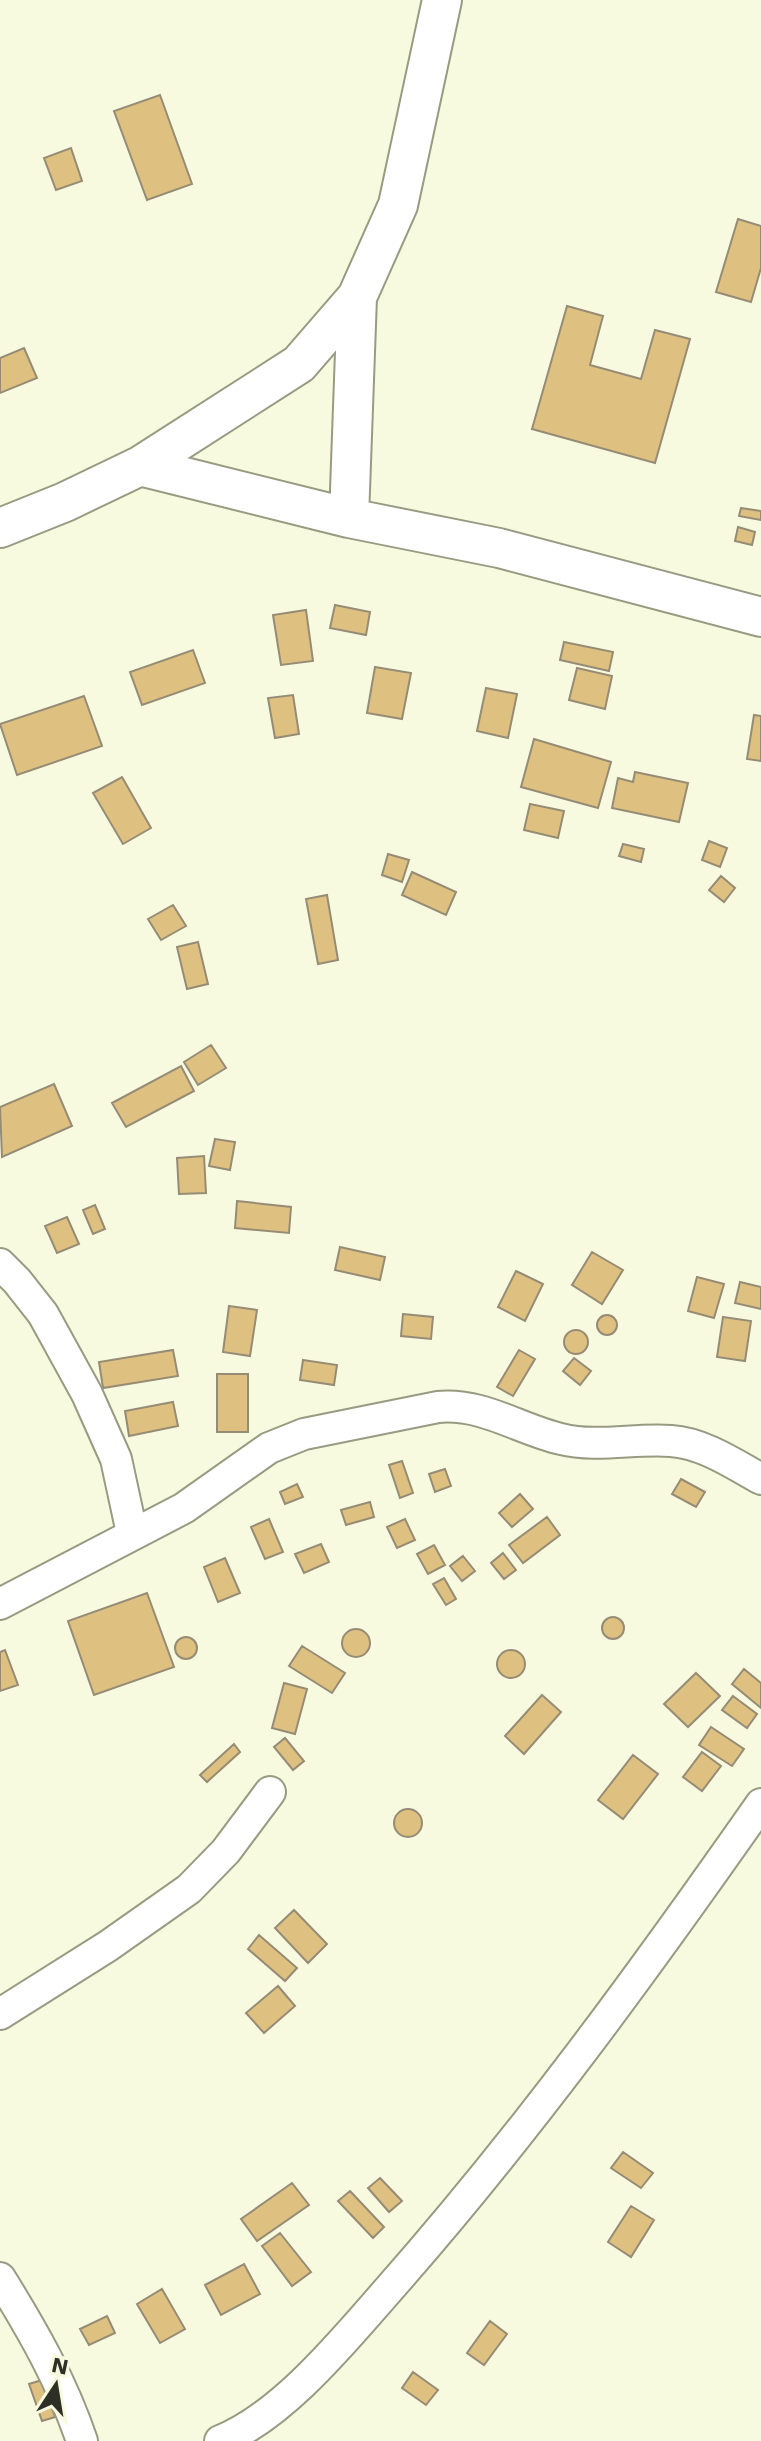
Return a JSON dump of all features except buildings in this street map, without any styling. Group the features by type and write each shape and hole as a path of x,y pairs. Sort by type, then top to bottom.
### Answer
{"street":[{"path":"0,528 65,502 140,466 299,364 357,297 398,205 442,0"},
{"path":"349,518 357,297"},
{"path":"140,466 349,518 499,548 761,617"},
{"path":"0,1264 43,1314 87,1394 116,1459 132,1533"},
{"path":"0,1604 184,1508 269,1448 304,1434 457,1405 476,1408 561,1439 589,1443 674,1441 709,1451 761,1479"},
{"path":"0,2014 108,1946 189,1889 226,1851 270,1792"},
{"path":"220,2441 234,2435 303,2383 338,2348 436,2235 533,2117 761,1804"},
{"path":"0,2278 54,2370 82,2441"}]}
